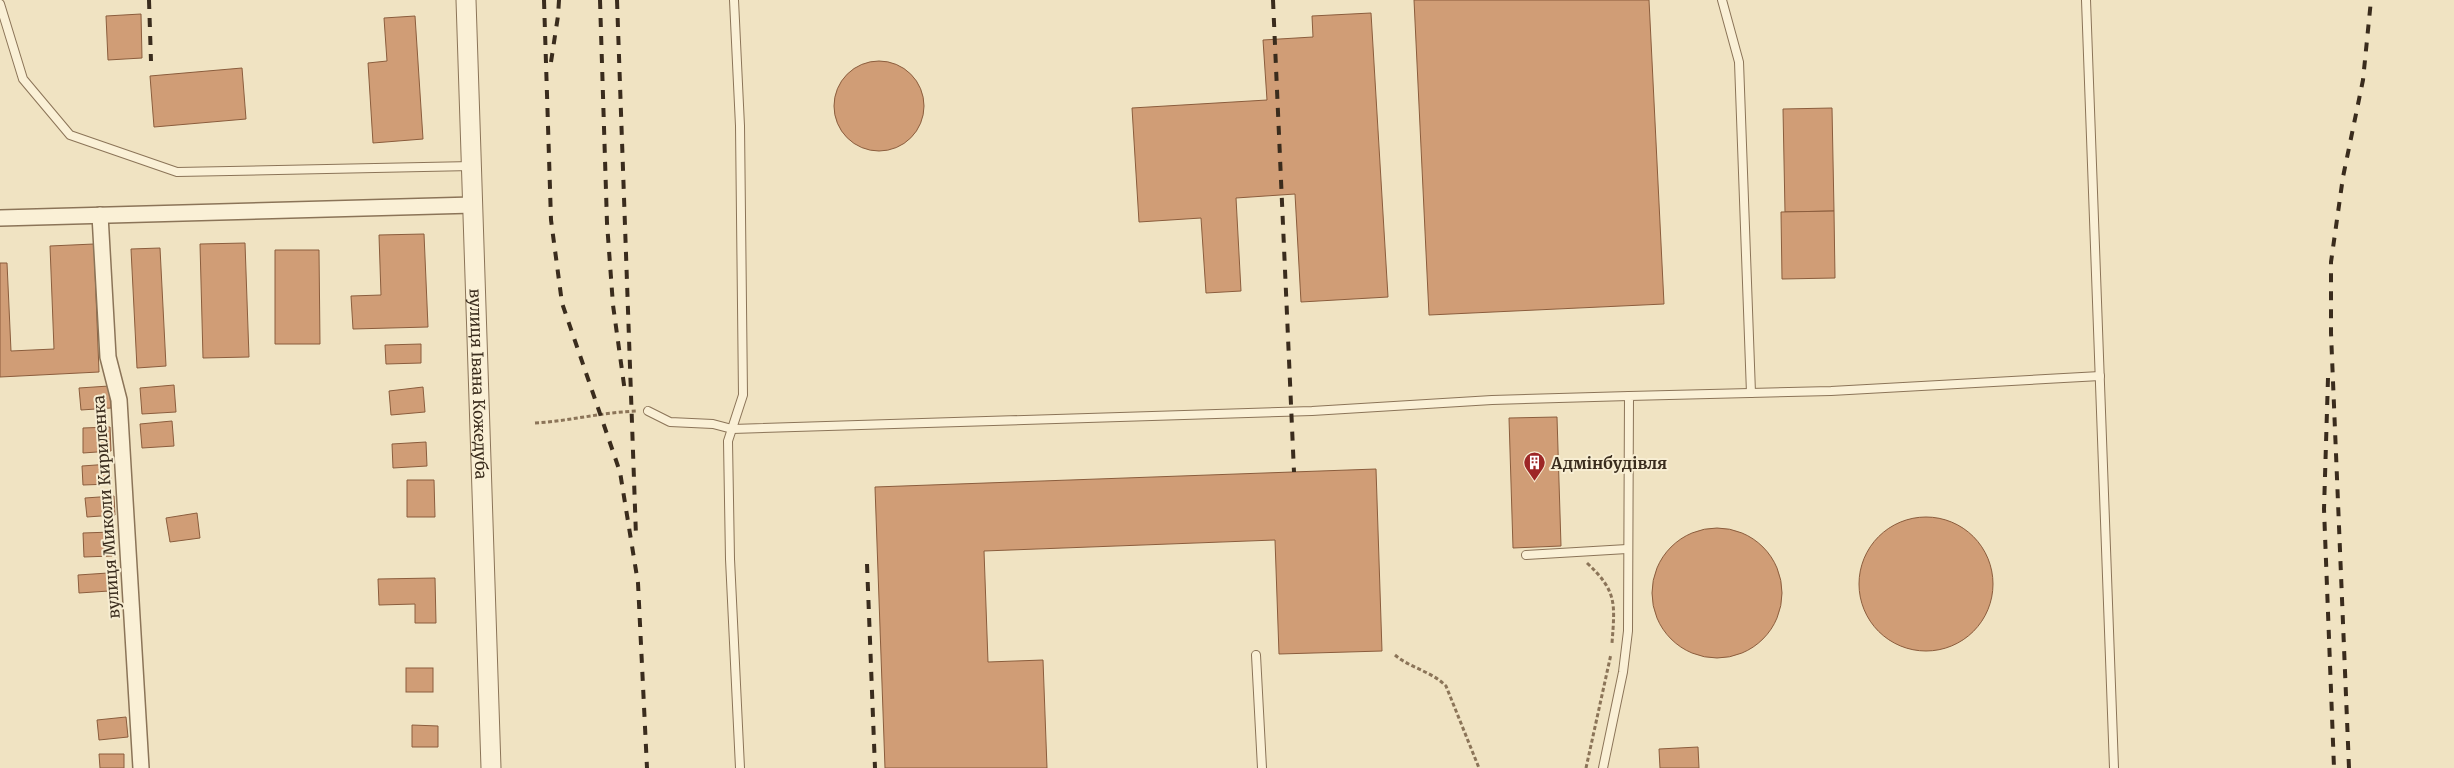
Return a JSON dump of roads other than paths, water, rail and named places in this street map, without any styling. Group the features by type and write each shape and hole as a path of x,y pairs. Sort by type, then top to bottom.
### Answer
{"street":[{"name":"вулиця Івана Кожедуба","path":"466,0 491,768"},
{"path":"0,218 473,205"},
{"name":"вулиця Миколи Кириленка","path":"100,215 108,357 119,400 141,768"}],"lane":[{"path":"734,0 740,126 743,395 728,441 730,549 740,768"},
{"path":"1722,0 1739,62 1751,393"},
{"path":"2086,0 2114,768"},
{"path":"0,4 23,79 70,135 177,172 472,166"},
{"path":"648,411 670,422 713,424 732,429 1312,411 1492,400 1831,391 2100,376"},
{"path":"1603,768 1623,672 1628,631 1629,396"},
{"path":"1526,555 1627,549"},
{"path":"1256,655 1262,768"}],"railway":[{"path":"149,0 151,61"},
{"path":"544,0 551,220 562,303 620,472 638,583 647,768"},
{"path":"551,62 559,0"},
{"path":"600,0 607,223 613,305 625,392"},
{"path":"617,0 636,536"},
{"path":"1273,0 1294,472"},
{"path":"2349,768 2331,333 2331,262 2343,177 2363,80 2371,0"},
{"path":"2328,378 2324,509 2334,768"},
{"path":"867,564 875,768"}],"place":[{"name":"Адмінбудівля","path":"1535,482"}]}
